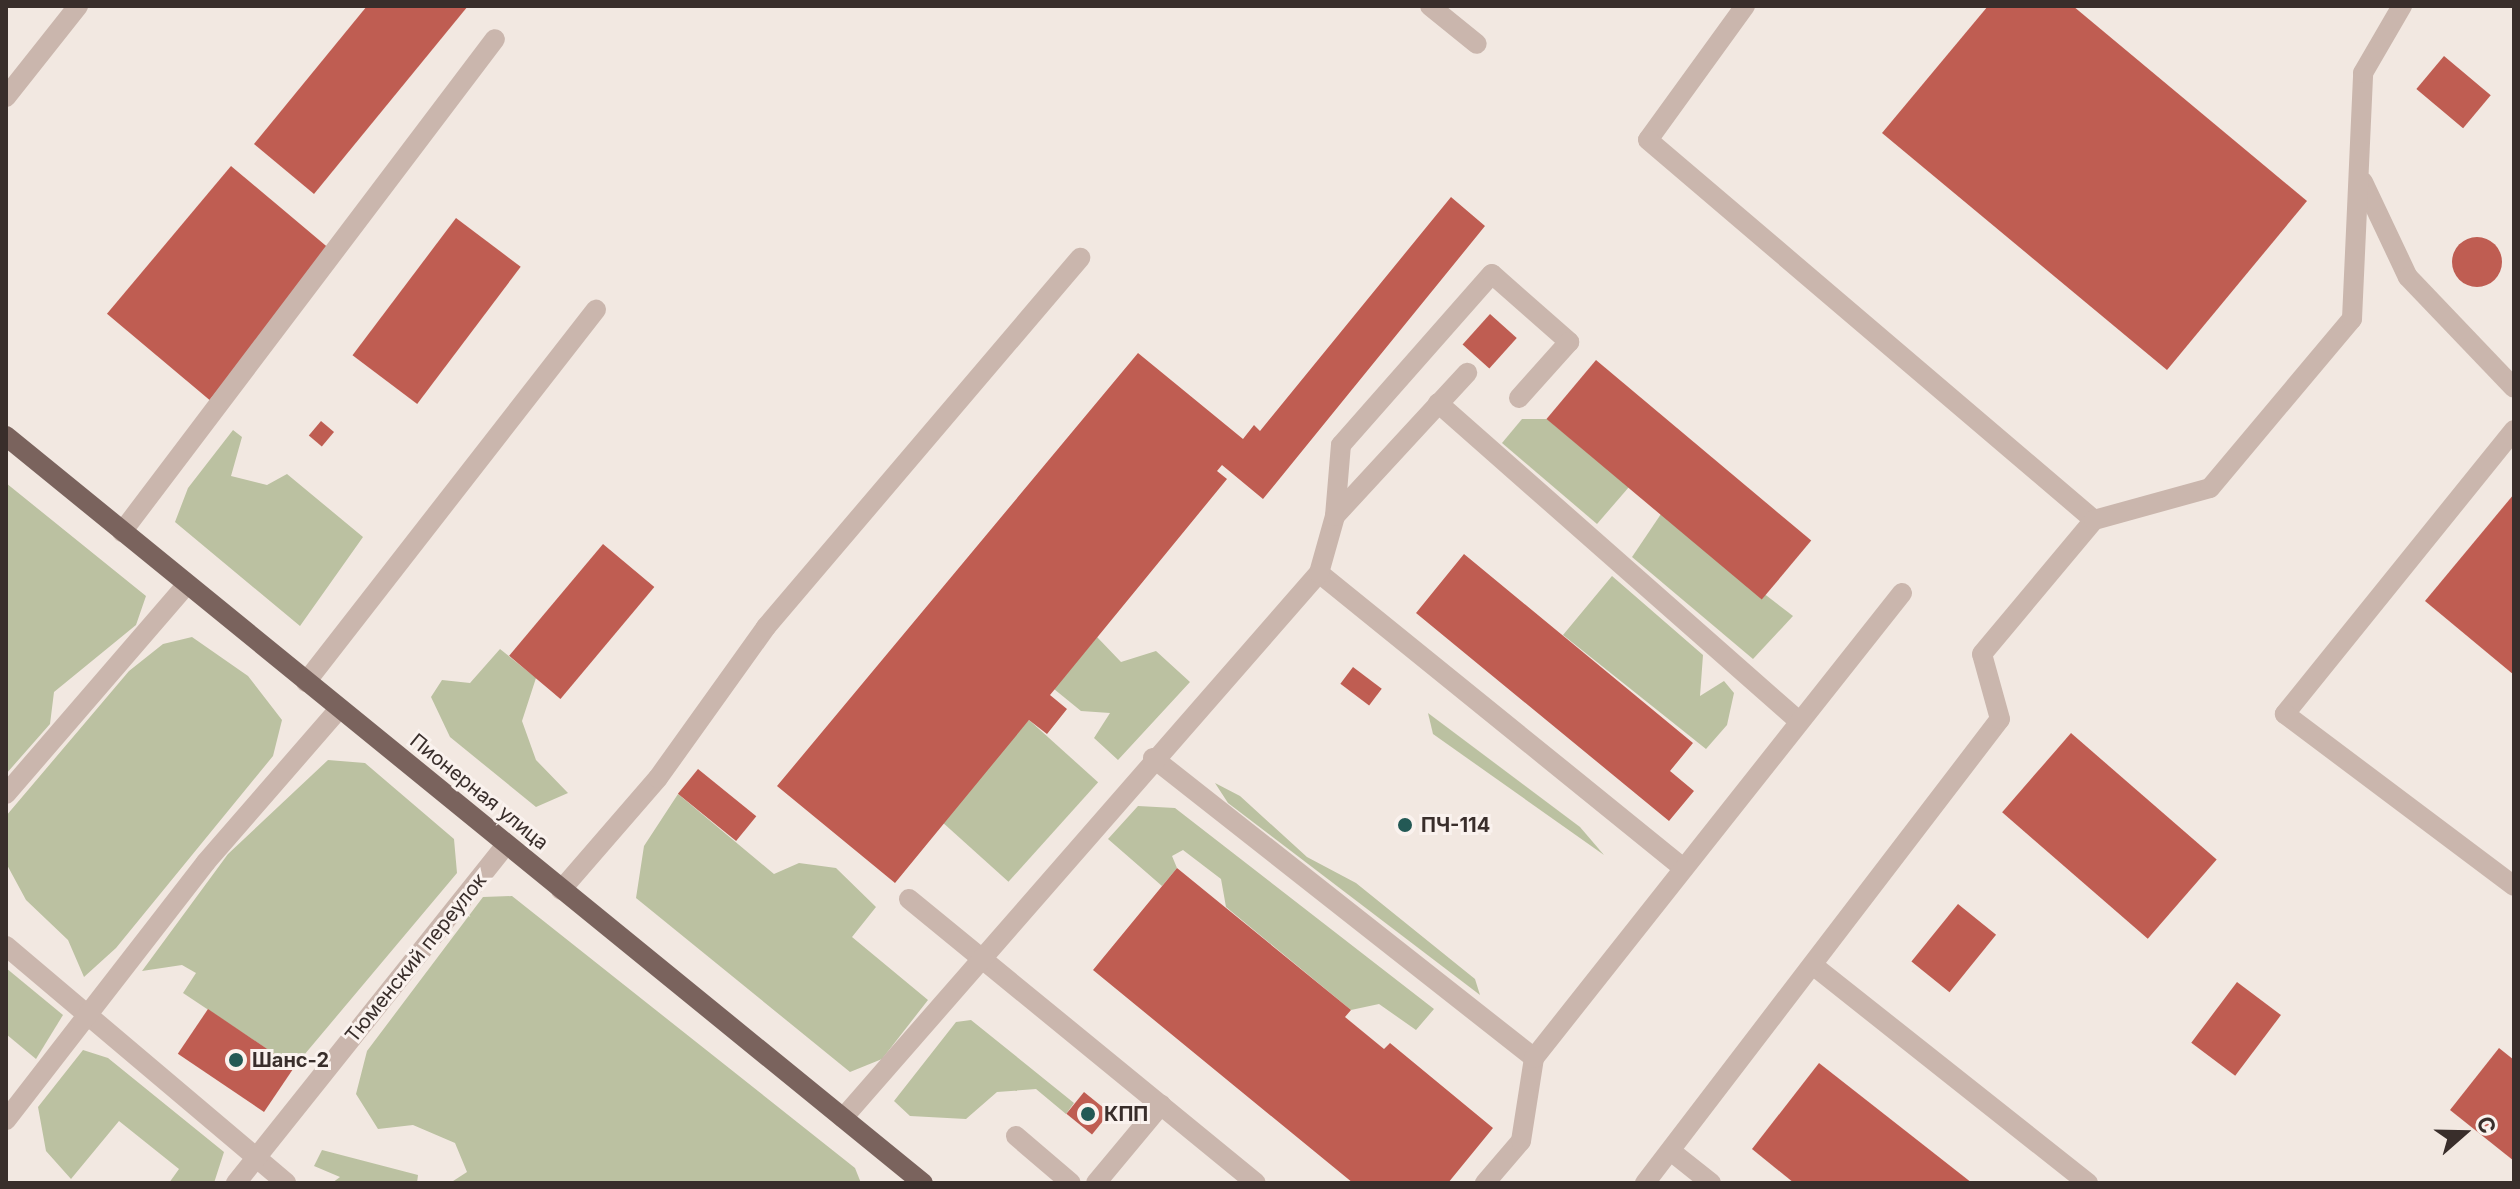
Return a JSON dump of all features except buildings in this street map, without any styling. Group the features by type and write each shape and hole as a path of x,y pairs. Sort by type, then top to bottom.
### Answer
{"main road":[{"name":"Пионерная улица","path":"6,436 505,846 923,1183"}],"street":[{"path":"6,97 78,6"},
{"path":"1430,6 1477,44"},
{"path":"1745,6 1648,140 2094,520"},
{"path":"1645,1183 1672,1152 2000,719 1982,654 2094,520 2210,488 2352,319 2361,178 2363,73 2402,6"},
{"path":"122,532 495,39"},
{"path":"2361,178 2408,277 2514,388"},
{"path":"561,890 658,778 766,627 1080,258"},
{"path":"843,1118 1153,758 1319,573 1335,516 1341,445 1492,274 1569,342 1519,398"},
{"path":"306,682 596,310"},
{"path":"1335,516 1467,373"},
{"path":"1438,403 1797,719"},
{"path":"2514,430 2285,714 2514,886"},
{"path":"1319,573 1683,868"},
{"path":"6,794 187,584"},
{"path":"1485,1183 1521,1141 1534,1058 1797,719 1902,593"},
{"path":"6,1120 206,862 339,709"},
{"path":"1153,758 1534,1058"},
{"name":"Тюменский переулок","path":"236,1183 505,846"},
{"path":"909,899 1256,1183"},
{"path":"6,946 286,1183"},
{"path":"1814,966 2088,1183"},
{"path":"1096,1183 1161,1105"},
{"path":"1016,1136 1071,1183"},
{"path":"1672,1152 1711,1183"}],"green space":[{"path":"1522,419 1547,419 1629,487 1597,524 1502,443"},
{"path":"233,430 242,437 231,476 267,485 287,474 363,537 300,626 175,522 188,488"},
{"path":"6,483 146,596 136,625 54,692 50,724 6,774"},
{"path":"1661,514 1793,616 1753,659 1632,557"},
{"path":"1612,576 1703,655 1700,696 1724,681 1734,693 1727,725 1706,749 1563,635"},
{"path":"192,637 248,676 282,720 273,756 116,948 84,977 68,940 26,900 6,863 6,816 129,671 163,644"},
{"path":"1097,637 1121,662 1156,651 1190,682 1118,760 1094,738 1110,713 1081,711 1054,689"},
{"path":"500,649 536,678 522,721 536,760 568,793 536,807 450,737 431,697 442,680 470,683"},
{"path":"1428,713 1580,827 1604,855 1433,734"},
{"path":"1029,720 1098,782 1008,882 939,820"},
{"path":"328,760 365,763 454,839 457,873 294,1067 183,993 196,973 182,965 142,971 228,854"},
{"path":"1215,783 1240,796 1307,857 1356,883 1475,979 1480,995 1228,803"},
{"path":"678,794 774,874 799,863 836,868 876,907 852,937 928,1000 882,1059 850,1072 636,898 644,846"},
{"path":"1138,806 1175,808 1434,1009 1416,1030 1379,1004 1351,1010 1226,907 1221,879 1183,850 1172,856 1177,868 1162,886 1108,839"},
{"path":"512,896 855,1168 861,1183 450,1183 467,1172 455,1143 413,1125 378,1129 356,1094 367,1051 483,897"},
{"path":"6,968 63,1015 36,1059 6,1034"},
{"path":"971,1020 1074,1103 1066,1114 1036,1089 997,1092 966,1119 910,1116 894,1101 956,1022"},
{"path":"83,1050 108,1058 224,1152 214,1183 169,1183 179,1169 119,1121 71,1179 46,1151 38,1107"},
{"path":"322,1150 418,1175 417,1183 332,1183 340,1177 314,1166"}],"place":[{"name":"ПЧ-114","path":"1405,825"},
{"name":"Шанс-2","path":"236,1060"},
{"name":"КПП","path":"1088,1114"}]}
